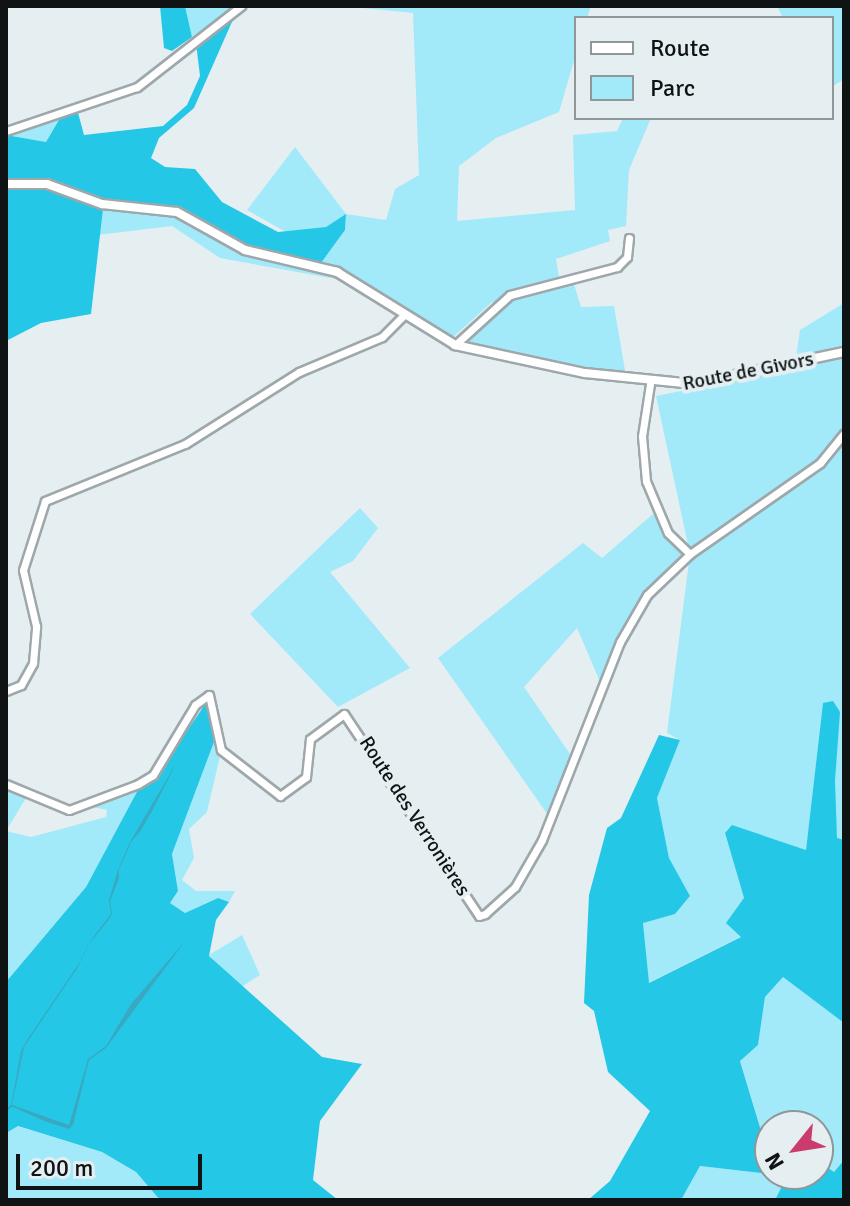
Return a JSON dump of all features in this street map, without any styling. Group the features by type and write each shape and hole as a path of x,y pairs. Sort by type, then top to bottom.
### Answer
{"street":[{"path":"6,131 137,87 241,6"},
{"name":"Route de Givors","path":"6,184 47,184 102,204 177,212 245,250 356,283 455,345 650,384 709,382 844,352"},
{"path":"455,345 482,313 510,295 617,267 627,257 629,238"},
{"path":"6,691 21,685 33,663 36,626 23,570 45,501 185,444 299,372 382,337 404,315"},
{"path":"650,384 642,436 646,481 668,533 690,554 820,463 844,433"},
{"name":"Route des Verronières","path":"6,784 69,810 138,784 153,775 195,705 209,695 221,750 280,796 306,777 310,739 344,714 479,916 485,914 515,887 550,825 633,618 690,554"}],"green space":[{"path":"185,6 237,6 192,37"},
{"path":"343,6 591,6 588,16 574,16 574,61 559,112 496,138 459,166 457,221 575,210 573,135 617,131 622,120 650,120 629,170 626,226 608,230 610,241 556,259 559,277 491,303 452,338 321,263 345,230 346,215 326,227 286,232 247,210 295,147 346,214 386,220 395,189 419,175 413,13"},
{"path":"777,6 844,6 844,79 834,86 834,16 782,16"},
{"path":"63,113 46,142 6,135 33,125"},
{"path":"103,208 179,217 249,256 342,280 220,258 172,226 97,235"},
{"path":"573,281 581,307 614,306 626,376 464,341 503,302"},
{"path":"844,303 844,345 796,357 800,330"},
{"path":"844,358 844,840 837,839 823,704 806,850 732,826 725,833 744,898 742,936 648,983 643,922 675,914 690,896 669,858 657,798 680,740 667,733 690,554 656,396"},
{"path":"360,508 378,528 353,561 330,572 410,668 338,707 250,614"},
{"path":"653,514 682,554 629,617 601,684 577,628 524,687 572,757 550,818 438,658 583,543 602,558"},
{"path":"214,742 220,756 207,812 189,829 194,858 182,880 196,891 235,891 229,902 218,898 185,913 170,903 178,891 172,854"},
{"path":"6,787 29,793 6,831"},
{"path":"139,788 86,887 6,982 6,831 31,837 106,817 107,810 93,807"},
{"path":"242,935 260,975 240,988 209,955"},
{"path":"783,977 844,1023 844,1160 834,1172 834,1110 755,1110 740,1060 758,1045 765,997"},
{"path":"17,1126 102,1152 136,1172 160,1200 6,1200 6,1133"},
{"path":"700,1166 754,1172 754,1190 780,1190 775,1200 681,1200"}],"shaded area":[{"path":"160,6 185,6 192,37 172,51 164,48"},
{"path":"235,15 194,108 159,138 151,158 165,167 195,169 222,202 278,232 326,227 346,214 345,230 321,263 310,263 250,248 182,208 104,200 91,314 41,323 6,341 6,135 46,142 63,113 77,109 84,135 163,126 187,105 200,76 196,43"},
{"path":"208,700 214,742 172,854 178,891 170,903 185,913 218,898 229,902 216,920 209,956 322,1057 362,1064 320,1121 313,1180 338,1200 160,1200 136,1172 102,1152 18,1126 6,1133 6,982 86,887 139,788 157,775"},
{"path":"833,701 840,712 835,781 837,838 844,840 844,1023 783,977 765,997 758,1045 740,1061 755,1110 754,1172 700,1166 681,1200 588,1200 610,1181 650,1111 608,1072 594,1011 584,1003 589,895 607,828 621,818 659,735 680,740 657,798 669,858 690,896 675,914 643,923 649,983 741,937 726,923 744,898 725,833 732,825 806,850 823,703"},
{"path":"177,762 119,869 119,878 110,901 112,914 89,944 78,967 24,1047 12,1105 69,1125 88,1059 106,1046 131,1004 186,940 106,1048 89,1060 73,1125 69,1129 44,1121 11,1106 21,1051 88,945 111,914 109,900 118,870 130,842"},
{"path":"844,1160 844,1200 775,1200 780,1190 834,1190 834,1172"}],"waterway":[{"path":"6,1111 12,1105"}]}
